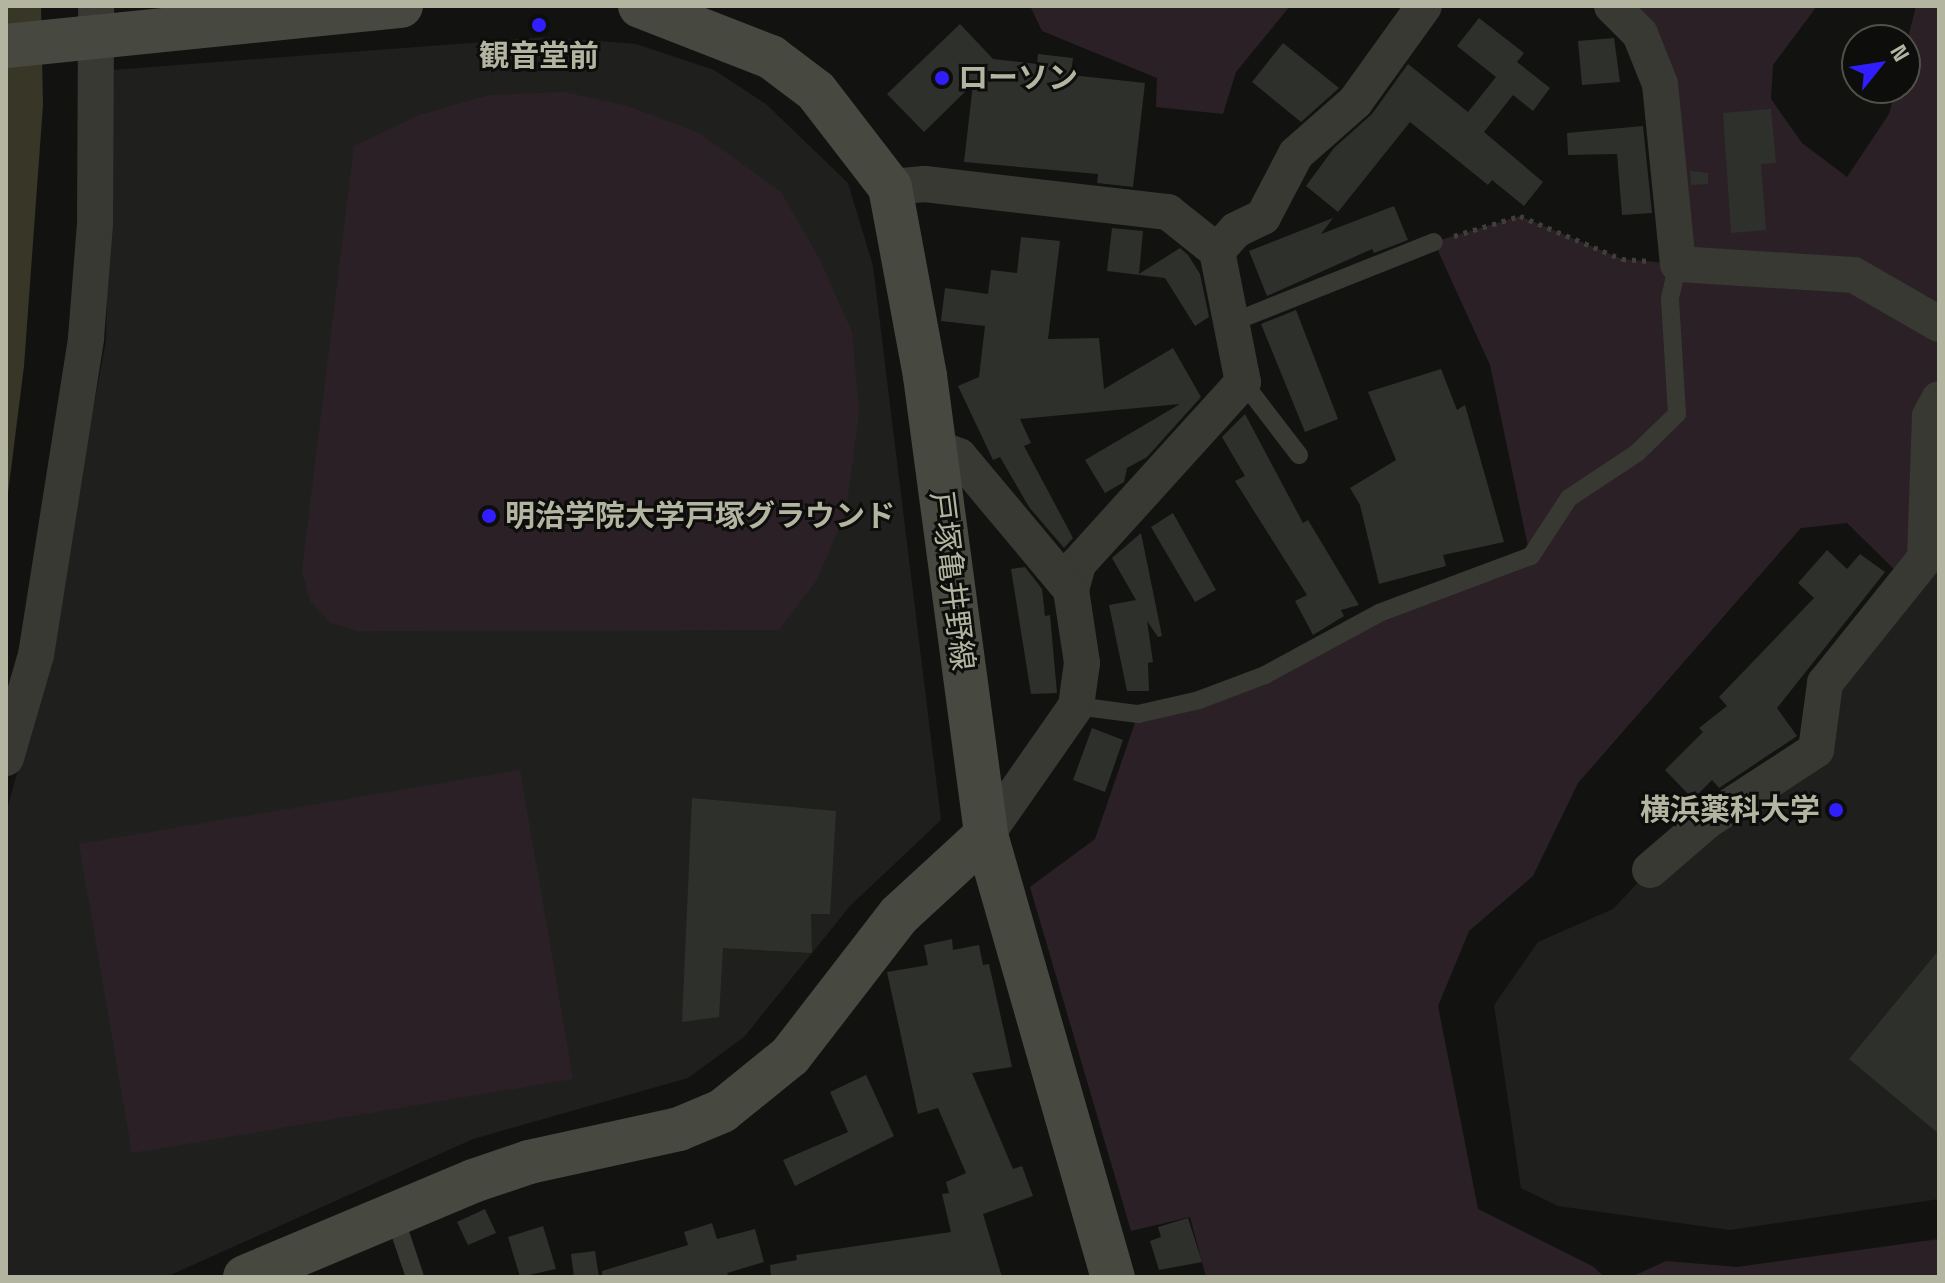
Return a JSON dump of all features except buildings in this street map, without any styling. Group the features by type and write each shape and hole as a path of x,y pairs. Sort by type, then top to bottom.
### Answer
{"main road":[{"path":"6,46 92,28 401,6"},
{"name":"戸塚亀井野線","path":"640,6 771,57 816,91 890,187 935,447 986,835 1113,1277"},
{"path":"245,1277 393,1212 529,1162 679,1129 722,1111 790,1056 899,915 986,835"}],"street":[{"path":"1217,251 1236,230 1263,217 1296,154 1355,102 1424,6"},
{"path":"1612,6 1640,34 1660,84 1678,264 1854,275 1939,324"},
{"path":"6,758 36,655 86,338 95,223 92,28"},
{"path":"890,187 925,184 1168,212 1217,251 1243,382 1078,564 1071,590 1082,663 1076,706 986,835"},
{"path":"1650,870 1707,821 1816,750 1825,683 1925,558 1930,416 1939,399"},
{"path":"935,447 959,456 1071,590"}],"lane":[{"path":"1233,322 1434,242"},
{"path":"1076,706 1138,714 1199,700 1265,675 1379,613 1531,556 1569,498 1637,453 1677,414 1670,298 1678,264"},
{"path":"1243,382 1299,455"},
{"path":"393,1212 415,1277"}],"path":[{"path":"1434,242 1520,216 1622,259 1678,264"}],"shaded area":[{"path":"6,6 41,6 43,105 24,366 6,509"},
{"path":"1030,6 1290,6 1236,72 1223,114 1156,107 1157,78 1042,31"},
{"path":"1612,6 1817,6 1773,65 1771,99 1802,143 1847,177 1889,114 1892,104 1921,104 1921,24 1912,24 1916,6 1939,6 1939,399 1906,581 1847,523 1801,528 1578,783 1533,876 1469,931 1438,1006 1478,1209 1594,1267 1604,1277 1206,1277 1190,1217 1131,1231 1030,887 1095,839 1138,714 1246,682 1379,613 1530,556 1490,365 1434,242 1520,216 1622,259 1678,264 1660,84"},
{"name":"明治学院大学戸塚グラウンド","path":"548,37 636,44 714,70 766,104 848,183 873,266 941,820 850,906 744,1037 688,1078 473,1139 166,1277 8,1277 6,813 40,691 106,341 112,70"},
{"path":"564,92 628,106 699,133 781,192 820,260 852,332 859,413 846,511 817,580 779,630 358,631 331,623 310,601 302,571 354,146 419,115 489,95"},
{"name":"横浜薬科大学","path":"1939,420 1939,1199 1730,1230 1558,1206 1521,1188 1494,1005 1538,942 1613,909 1650,870 1816,750 1825,683 1925,558"},
{"path":"520,770 573,1079 132,1153 79,844"},
{"path":"1939,1239 1939,1277 1631,1277 1666,1261 1737,1267"}],"place":[{"name":"観音堂前","path":"539,25"},
{"name":"ローソン","path":"942,78"},
{"name":"明治学院大学戸塚グラウンド","path":"489,516"},
{"name":"横浜薬科大学","path":"1836,810"}]}
